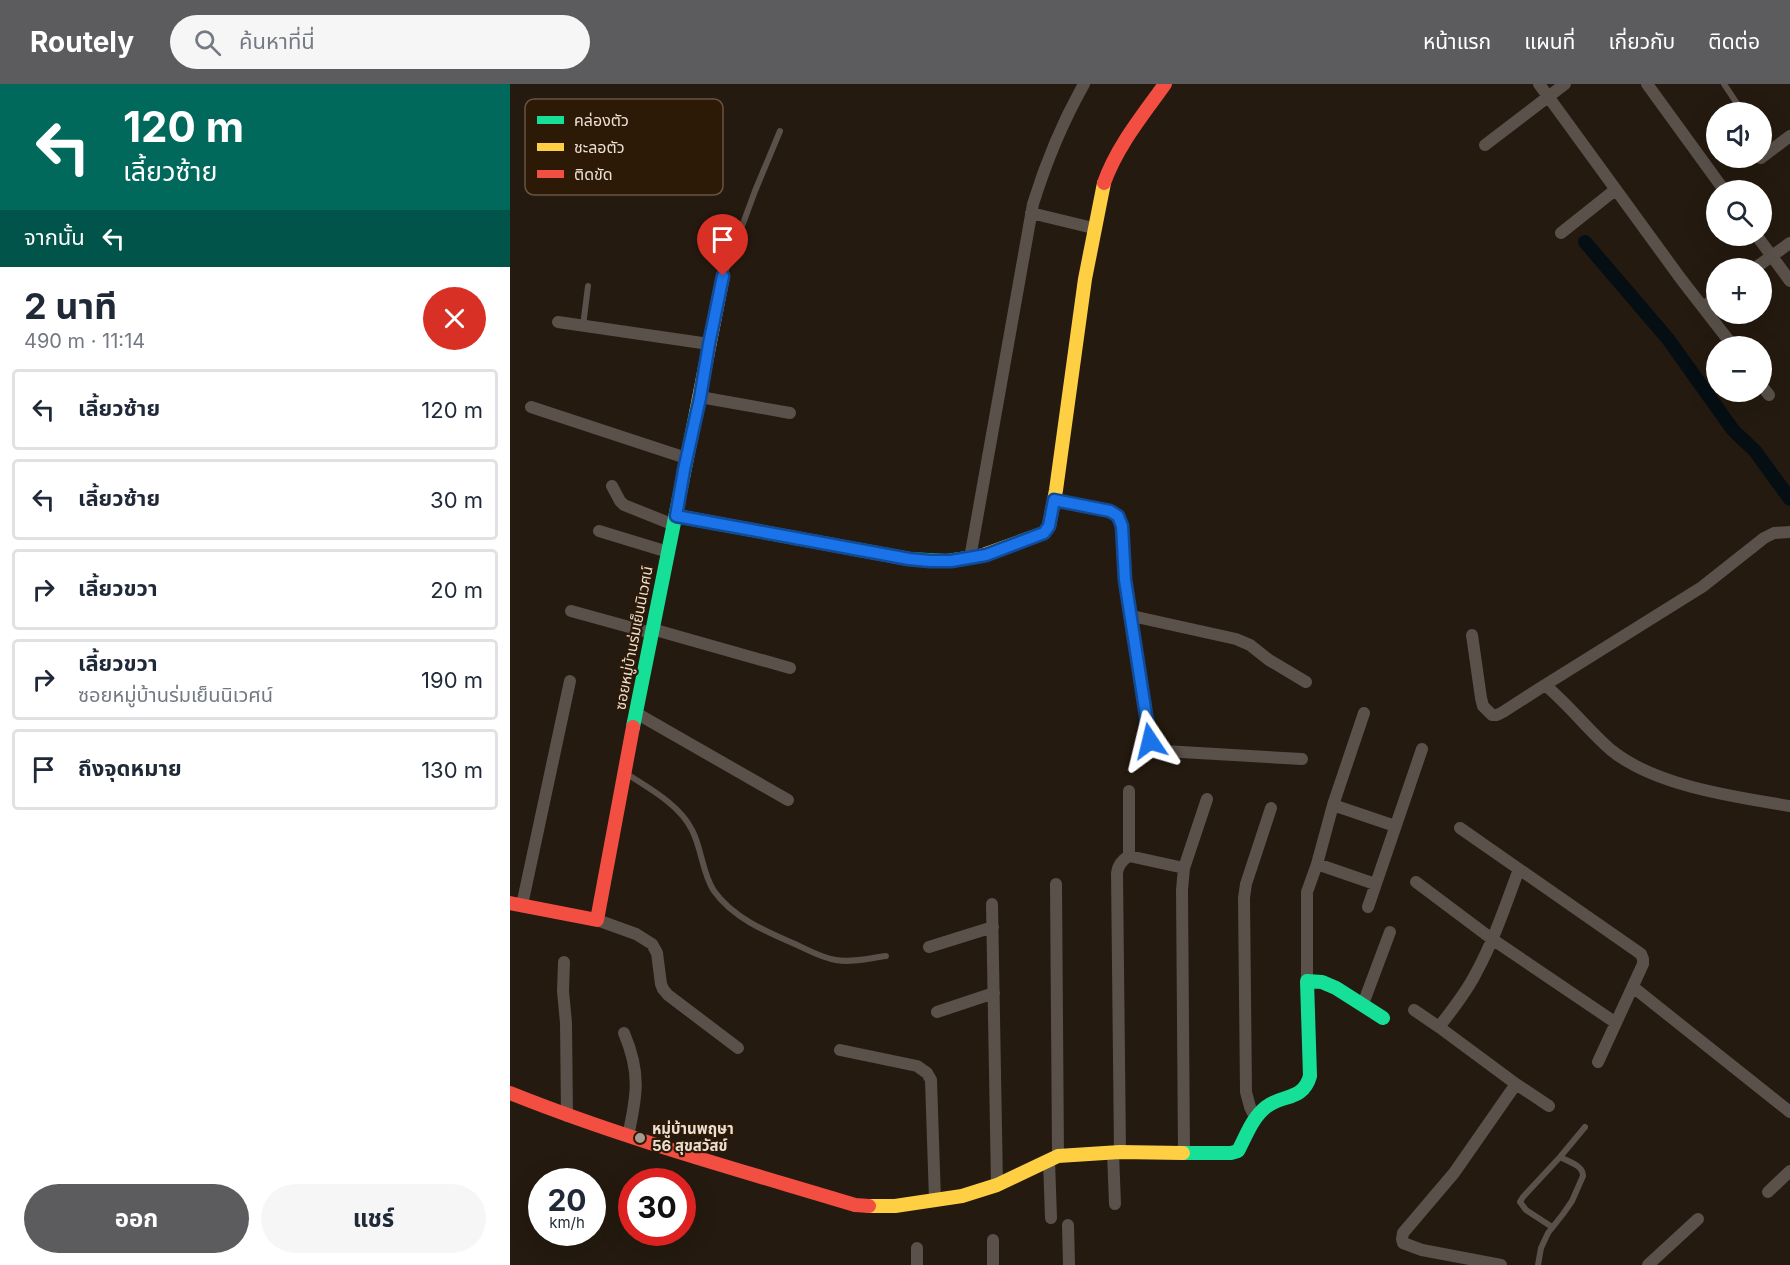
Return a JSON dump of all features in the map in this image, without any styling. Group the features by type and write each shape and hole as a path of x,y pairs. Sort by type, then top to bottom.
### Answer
{"street":[{"path":"970,558 1031,213 1047,159 1084,84"},
{"path":"612,486 624,505 675,521 909,559 951,561 986,555 1044,533 1049,526 1054,500 1085,279 1102,188 1110,166 1124,142 1165,84"},
{"path":"1539,84 1615,190 1725,336"},
{"path":"1485,145 1565,84"},
{"path":"1647,84 1717,180"},
{"path":"1772,150 1790,136"},
{"path":"1561,233 1615,190"},
{"path":"1031,213 1094,228"},
{"path":"1769,258 1790,243"},
{"path":"1764,246 1790,281"},
{"name":"ซอยหมู่บ้านร่มเย็นนิเวศน์","path":"597,920 651,631 723,276"},
{"path":"558,322 709,344"},
{"path":"700,398 790,413"},
{"path":"531,407 686,458"},
{"path":"1054,500 1110,511 1118,516 1122,526 1125,580 1148,733 1155,747 1164,751 1302,759"},
{"path":"599,531 668,552"},
{"path":"1473,635 1483,706 1492,715 1497,715 1702,587 1764,538 1774,533 1790,532"},
{"path":"571,611 790,668"},
{"path":"1132,616 1236,639 1250,645 1269,660 1306,682"},
{"path":"570,681 516,904 597,920 636,934 652,944 657,953 663,989 738,1048"},
{"path":"1545,685 1612,750 1642,769 1712,792 1790,806"},
{"path":"636,713 788,800"},
{"path":"510,1093 567,1116 628,1136 855,1205 889,1207 962,1196 998,1185 1054,1158 1077,1154 1231,1153 1238,1151 1265,1107 1305,1090 1309,1084 1308,892 1333,805 1364,713"},
{"path":"1368,907 1422,749"},
{"path":"1129,791 1129,856"},
{"path":"1184,1153 1182,902 1184,868 1207,800"},
{"path":"1333,805 1395,825"},
{"path":"1256,1119 1246,1092 1244,898 1246,884 1270,808"},
{"path":"1460,828 1641,954 1643,964 1598,1062"},
{"path":"1115,1204 1118,867 1122,860 1129,856 1184,868"},
{"path":"1317,864 1375,884"},
{"path":"1439,1027 1466,992 1492,939 1519,869"},
{"path":"1416,882 1492,939 1616,1023"},
{"path":"1051,1218 1054,1158 1056,884"},
{"path":"992,904 998,1185"},
{"path":"929,947 993,927"},
{"path":"1364,1004 1390,932"},
{"path":"564,962 567,1116"},
{"path":"1307,981 1329,985 1364,1004 1383,1018"},
{"path":"1633,987 1790,1112"},
{"path":"937,1012 994,993"},
{"path":"1414,1010 1549,1106"},
{"path":"624,1033 632,1050 637,1083 628,1136"},
{"path":"840,1050 917,1066 927,1073 931,1080 935,1200"},
{"path":"1501,1265 1412,1247 1403,1243 1402,1239 1403,1233 1454,1173 1516,1084"},
{"path":"1768,1192 1790,1171"},
{"path":"1648,1265 1698,1219"},
{"path":"1068,1225 1069,1265"},
{"path":"993,1240 993,1265"},
{"path":"917,1248 917,1265"}],"lane":[{"path":"1724,84 1736,102"},
{"path":"723,276 780,131"},
{"path":"583,326 588,286"},
{"path":"625,773 680,813 692,829 713,890 729,908 752,924 776,936 837,961 886,956"},
{"path":"1552,1227 1526,1210 1520,1202 1585,1127"},
{"path":"1538,1265 1541,1248 1548,1233 1572,1201 1582,1180 1581,1168 1560,1157"}],"waterway":[{"path":"1585,242 1668,339 1733,430 1755,451 1790,499"}],"traffic: fast":[{"path":"633,727 696,413"},
{"path":"676,516 909,559 947,561 980,556"},
{"path":"1183,1153 1238,1151 1261,1111 1272,1103 1303,1090 1310,1076 1307,981 1322,982 1336,988 1383,1018"}],"traffic: slow":[{"path":"980,556 1044,533 1049,526 1085,279 1104,183"},
{"path":"696,413 723,276"},
{"path":"869,1206 895,1206 962,1196 997,1185 1058,1156 1120,1152 1183,1153"}],"traffic: jam":[{"path":"1104,183 1123,144 1165,84"},
{"path":"510,903 597,920 633,727"},
{"path":"510,1093 595,1125 681,1153 855,1205 869,1206"}],"place":[{"name":"หมู่บ้านพฤษา 56 สุขสวัสข์","path":"640,1138"}],"route":[{"path":"723,276 676,516 909,559 951,561 986,555 1044,533 1049,526 1054,500 1110,511 1118,516 1122,526 1125,580 1150,741"}]}
